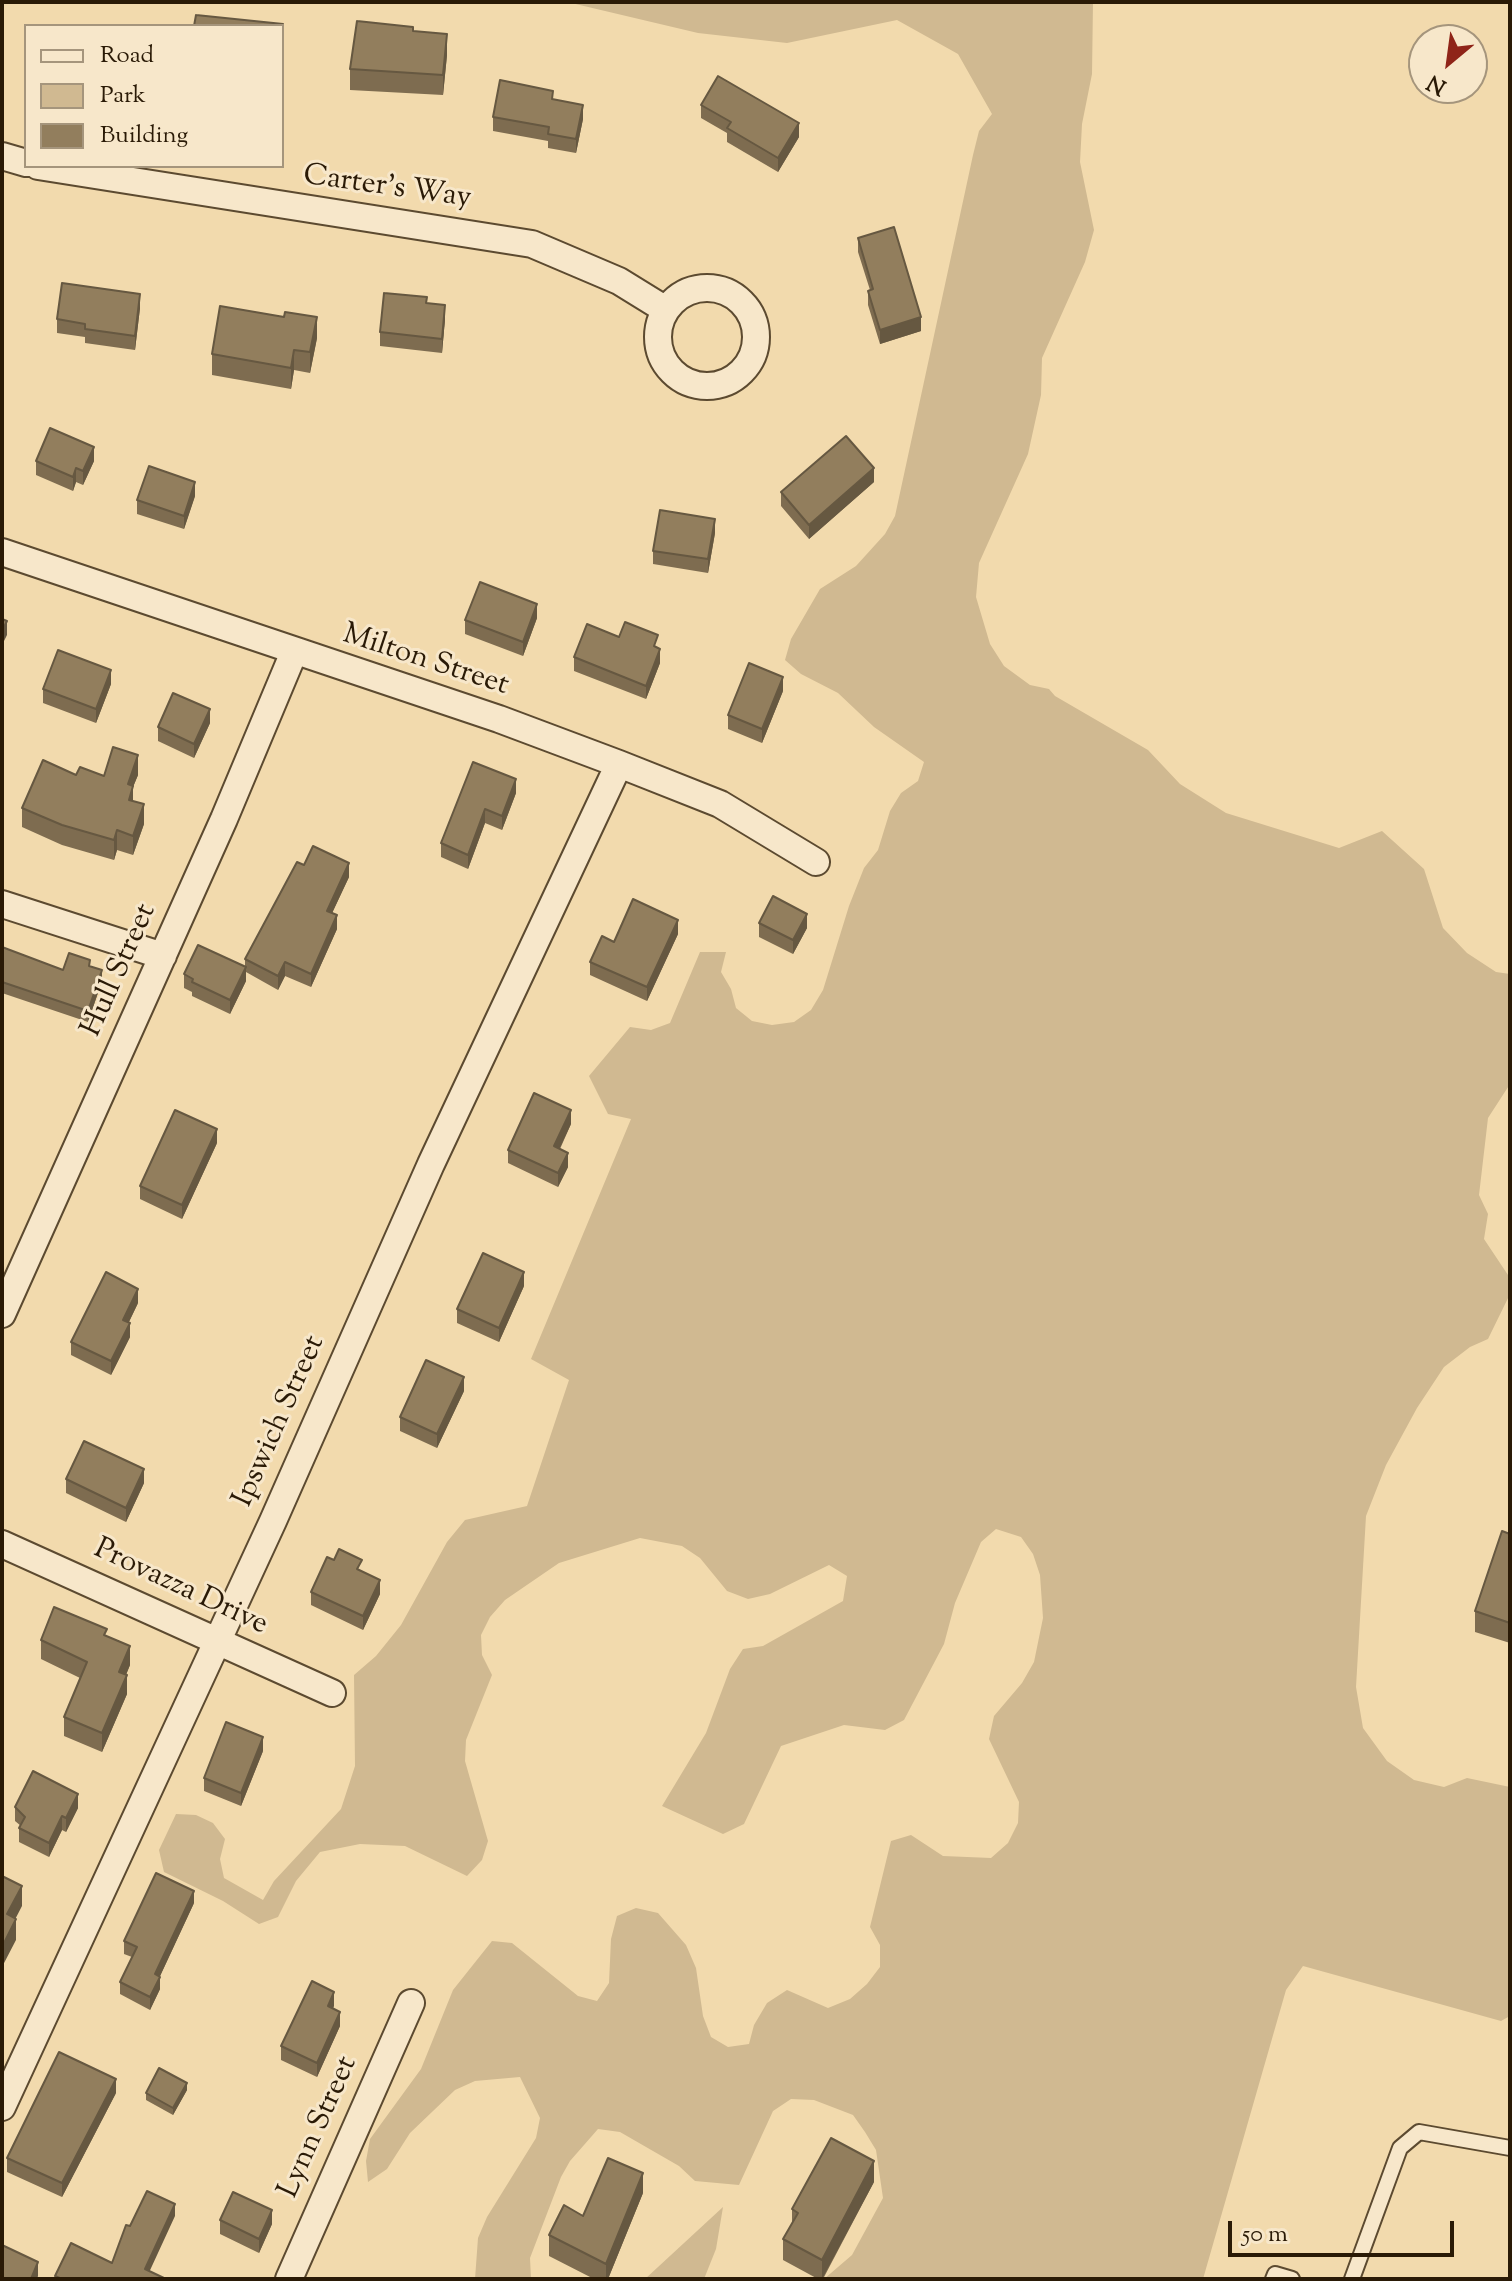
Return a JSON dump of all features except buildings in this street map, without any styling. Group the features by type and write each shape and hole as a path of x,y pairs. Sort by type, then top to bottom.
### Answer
{"street":[{"path":"2,156 24,162"},
{"name":"Carter's Way","path":"51,168 532,244 619,281 666,310"},
{"name":"Milton Street","path":"2,552 499,719 619,764 720,804 816,862"},
{"name":"Hull Street","path":"2,1314 163,956 294,652"},
{"name":"Ipswich Street","path":"2,2107 419,1191 619,764"},
{"path":"2,904 163,956"},
{"name":"Provazza Drive","path":"2,1544 332,1693"},
{"name":"Lynn Street","path":"289,2279 411,2003"}],"lane":[{"path":"1352,2279 1400,2148 1419,2132 1510,2148"},
{"path":"1273,2279 1275,2274 1292,2279"}],"green space":[{"path":"567,2 1093,2 1092,74 1082,124 1080,162 1094,230 1085,262 1042,358 1041,395 1028,454 979,563 976,597 990,644 1004,666 1030,685 1049,689 1055,696 1148,750 1180,784 1226,813 1339,848 1382,831 1424,869 1443,928 1467,953 1496,972 1510,974 1510,1084 1488,1118 1479,1195 1488,1214 1484,1239 1510,1278 1510,1294 1488,1339 1470,1347 1444,1367 1417,1408 1386,1465 1366,1516 1356,1687 1363,1728 1387,1761 1414,1780 1444,1787 1467,1778 1510,1787 1510,2016 1501,2021 1303,1966 1286,1990 1203,2279 824,2279 852,2255 883,2198 876,2150 865,2132 853,2115 814,2100 791,2099 773,2111 739,2185 695,2181 679,2166 620,2132 598,2129 570,2161 561,2177 530,2258 531,2279 475,2279 478,2238 487,2217 536,2138 540,2118 520,2077 475,2081 455,2090 410,2133 387,2169 368,2182 366,2161 370,2139 421,2069 453,1990 492,1941 512,1943 578,1996 597,2001 609,1983 611,1939 617,1916 636,1908 658,1913 686,1945 696,1968 703,2016 711,2037 728,2047 749,2044 754,2025 767,2003 787,1990 828,2008 850,1999 867,1984 880,1967 880,1945 870,1927 891,1841 911,1835 943,1856 991,1858 1008,1843 1018,1823 1019,1802 989,1739 994,1716 1022,1683 1034,1662 1043,1618 1040,1575 1033,1554 1021,1537 996,1529 981,1542 955,1603 944,1644 904,1720 885,1730 844,1725 781,1746 744,1824 723,1834 662,1806 706,1733 730,1669 743,1649 763,1646 843,1601 847,1576 829,1565 770,1594 748,1599 727,1591 700,1558 682,1546 640,1538 559,1563 505,1600 490,1617 481,1635 482,1655 492,1675 466,1740 465,1761 488,1841 482,1860 467,1876 405,1846 360,1844 320,1852 296,1881 278,1917 259,1924 223,1901 164,1872 159,1850 176,1814 196,1815 213,1823 225,1839 220,1859 224,1878 263,1900 274,1881 341,1809 355,1766 354,1675 376,1656 401,1625 447,1542 465,1520 527,1506 569,1380 531,1359 631,1119 608,1114 589,1076 630,1027 651,1030 670,1023 700,952 726,952 721,972 731,989 736,1008 752,1021 772,1025 794,1022 811,1010 823,990 864,868 878,850 890,811 901,793 918,781 924,762 874,727 838,693 801,674 785,660 791,639 820,589 856,566 885,534 895,516 973,155 979,131 992,114 958,54 897,20 787,43 698,33"},
{"path":"723,2207 716,2249 704,2279 645,2279"}]}
